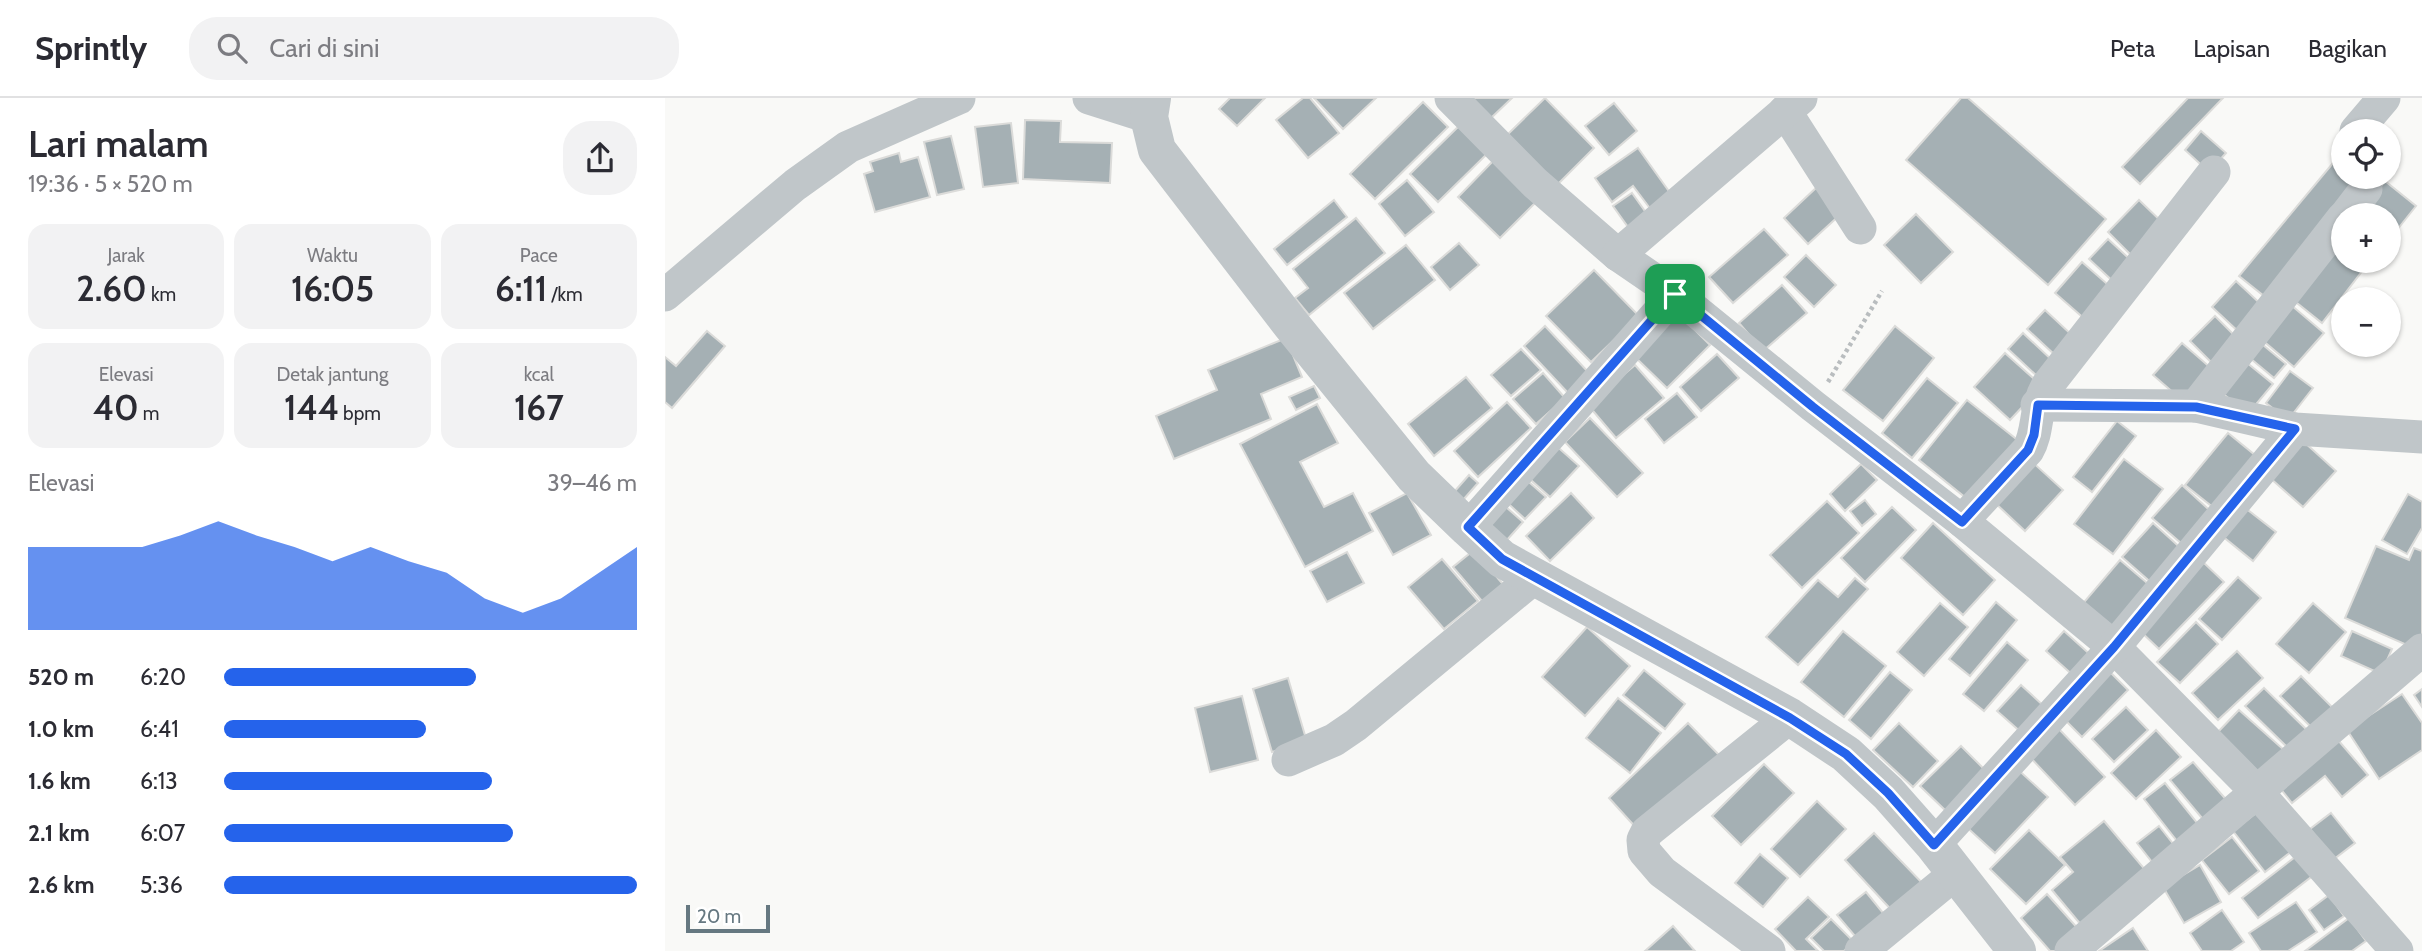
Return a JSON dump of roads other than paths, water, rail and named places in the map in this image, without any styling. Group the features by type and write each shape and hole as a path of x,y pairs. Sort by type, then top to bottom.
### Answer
{"street":[{"path":"665,295 795,185 848,147 958,98"},
{"path":"1089,98 1150,107 1157,150 1208,218 1414,476 1502,559 1790,718 1846,754 1888,793 1945,859 2017,951"},
{"path":"1451,98 1535,183 1618,255 1675,294 1813,407 1962,522 2114,647 2256,791 2397,951"},
{"path":"2366,119 2383,98"},
{"path":"1618,255 1793,105 1860,228"},
{"path":"1962,522 2028,450 2034,435 2038,405 2047,386 2214,172"},
{"path":"2356,203 2366,189"},
{"path":"2196,407 2331,235"},
{"path":"1468,527 1675,294"},
{"path":"2038,405 2196,407 2295,429 2422,436"},
{"path":"1861,951 1945,859 2114,647 2295,429"},
{"path":"1288,760 1334,740 1356,725 1535,577"},
{"path":"2071,951 2422,650"},
{"path":"1769,951 1662,872 1644,851 1643,840 1647,832 1790,718"},
{"path":"2415,951 2422,947"}]}
